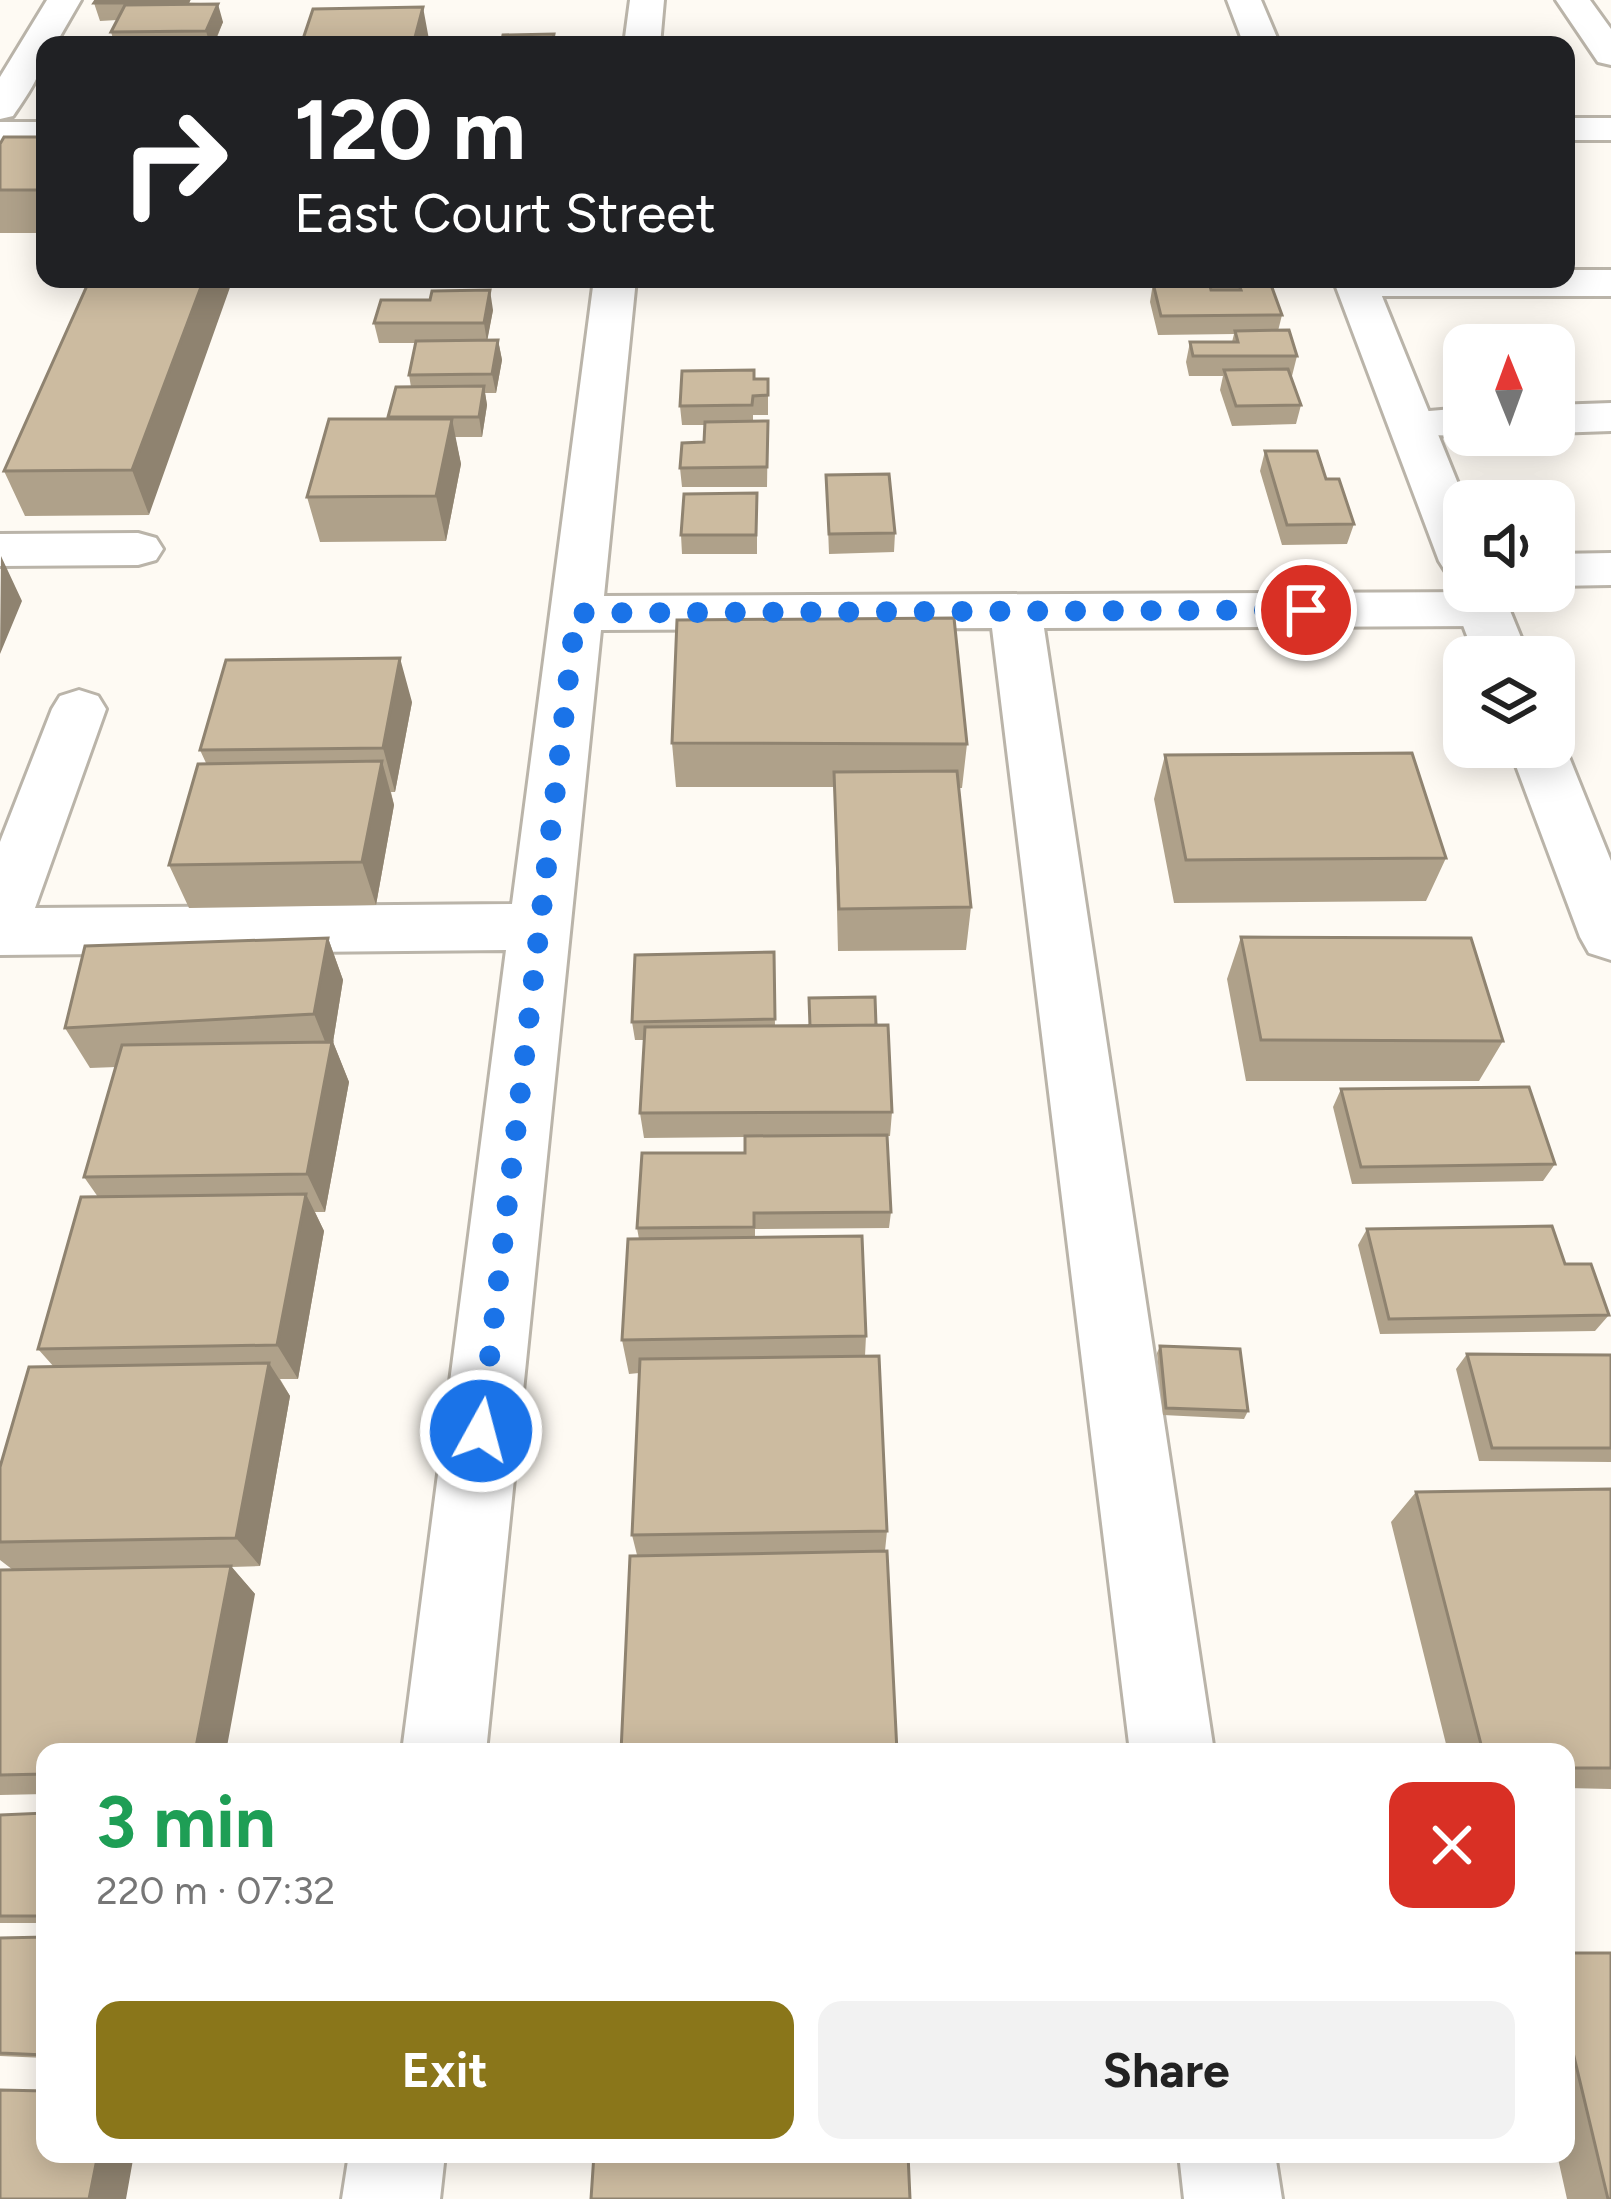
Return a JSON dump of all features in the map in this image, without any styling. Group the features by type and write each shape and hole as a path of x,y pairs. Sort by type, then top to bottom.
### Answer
{"street":[{"path":"43,36 64,0"},
{"path":"643,36 647,0"},
{"path":"1244,0 1258,36"},
{"path":"1573,0 1611,54"},
{"path":"0,108 36,47"},
{"path":"1575,129 1611,129"},
{"path":"0,133 36,133"},
{"path":"1575,283 1611,283"},
{"path":"444,1743 614,288"},
{"path":"1358,288 1443,507"},
{"path":"1575,418 1611,417"},
{"path":"1411,424 1443,423"},
{"path":"0,550 138,549"},
{"path":"1575,570 1611,569"},
{"path":"576,613 1016,611 1443,601"},
{"path":"1016,611 1171,1743"},
{"path":"0,920 79,709"},
{"path":"1545,768 1611,937"},
{"path":"0,932 540,927"},
{"path":"392,2199 396,2163"},
{"path":"1228,2163 1233,2199"}],"building":[{"path":"96,0 189,0 94,3"},
{"path":"218,4 206,31 111,32 125,5"},
{"path":"423,7 415,36 304,36 313,9"},
{"path":"4,137 36,137 36,190 0,190"},
{"path":"86,288 201,288 132,470 4,471"},
{"path":"1154,288 1272,288 1282,315 1161,316"},
{"path":"490,290 484,323 374,323 381,300 430,300 432,291"},
{"path":"1289,330 1297,356 1193,356 1190,342 1238,342 1235,331"},
{"path":"498,340 492,374 409,375 416,341"},
{"path":"1288,369 1301,405 1236,406 1224,370"},
{"path":"754,370 754,379 768,379 768,395 753,396 752,405 680,406 682,371"},
{"path":"484,386 479,417 388,417 396,387"},
{"path":"329,419 452,419 436,496 307,497"},
{"path":"768,421 767,467 680,468 682,443 704,442 705,422"},
{"path":"1265,451 1317,451 1326,479 1339,479 1354,524 1287,525"},
{"path":"889,474 895,533 829,534 826,475"},
{"path":"757,493 756,535 681,535 684,494"},
{"path":"954,618 967,744 672,743 677,620"},
{"path":"400,658 383,748 200,750 226,660"},
{"path":"1412,753 1446,858 1186,860 1165,755"},
{"path":"382,761 362,862 169,865 198,764"},
{"path":"957,771 971,907 839,909 834,772"},
{"path":"1241,937 1471,938 1503,1041 1261,1040"},
{"path":"328,938 314,1014 65,1028 85,946"},
{"path":"774,952 775,1019 632,1022 635,955"},
{"path":"875,997 876,1025 810,1026 809,998"},
{"path":"888,1025 892,1112 640,1113 645,1027"},
{"path":"332,1042 307,1174 84,1177 122,1045"},
{"path":"1529,1087 1555,1164 1361,1167 1341,1089"},
{"path":"887,1135 891,1212 754,1213 754,1227 637,1228 642,1153 745,1153 745,1136"},
{"path":"306,1194 277,1345 38,1349 81,1197"},
{"path":"1552,1226 1565,1264 1591,1264 1609,1315 1389,1319 1367,1229"},
{"path":"862,1236 866,1336 622,1340 628,1239"},
{"path":"1160,1346 1240,1349 1248,1411 1166,1408"},
{"path":"1467,1354 1611,1355 1611,1448 1492,1448"},
{"path":"879,1356 887,1531 632,1535 640,1359"},
{"path":"269,1363 236,1538 0,1542 0,1467 29,1367"},
{"path":"1611,1489 1611,1768 1575,1768 1575,1743 1481,1743 1416,1492"},
{"path":"887,1551 897,1743 621,1743 630,1556"},
{"path":"231,1566 197,1743 36,1743 36,1774 0,1775 0,1570"},
{"path":"36,1813 36,1916 0,1916 0,1815"},
{"path":"36,1937 36,2055 0,2053 0,1938"},
{"path":"1575,1953 1611,1953 1608,2199 1575,2061"},
{"path":"0,2090 36,2091 36,2163 96,2163 89,2199 0,2199"},
{"path":"593,2163 908,2163 910,2199 591,2199"}],"route":[{"path":"481,1431 576,613 1306,610"}]}
